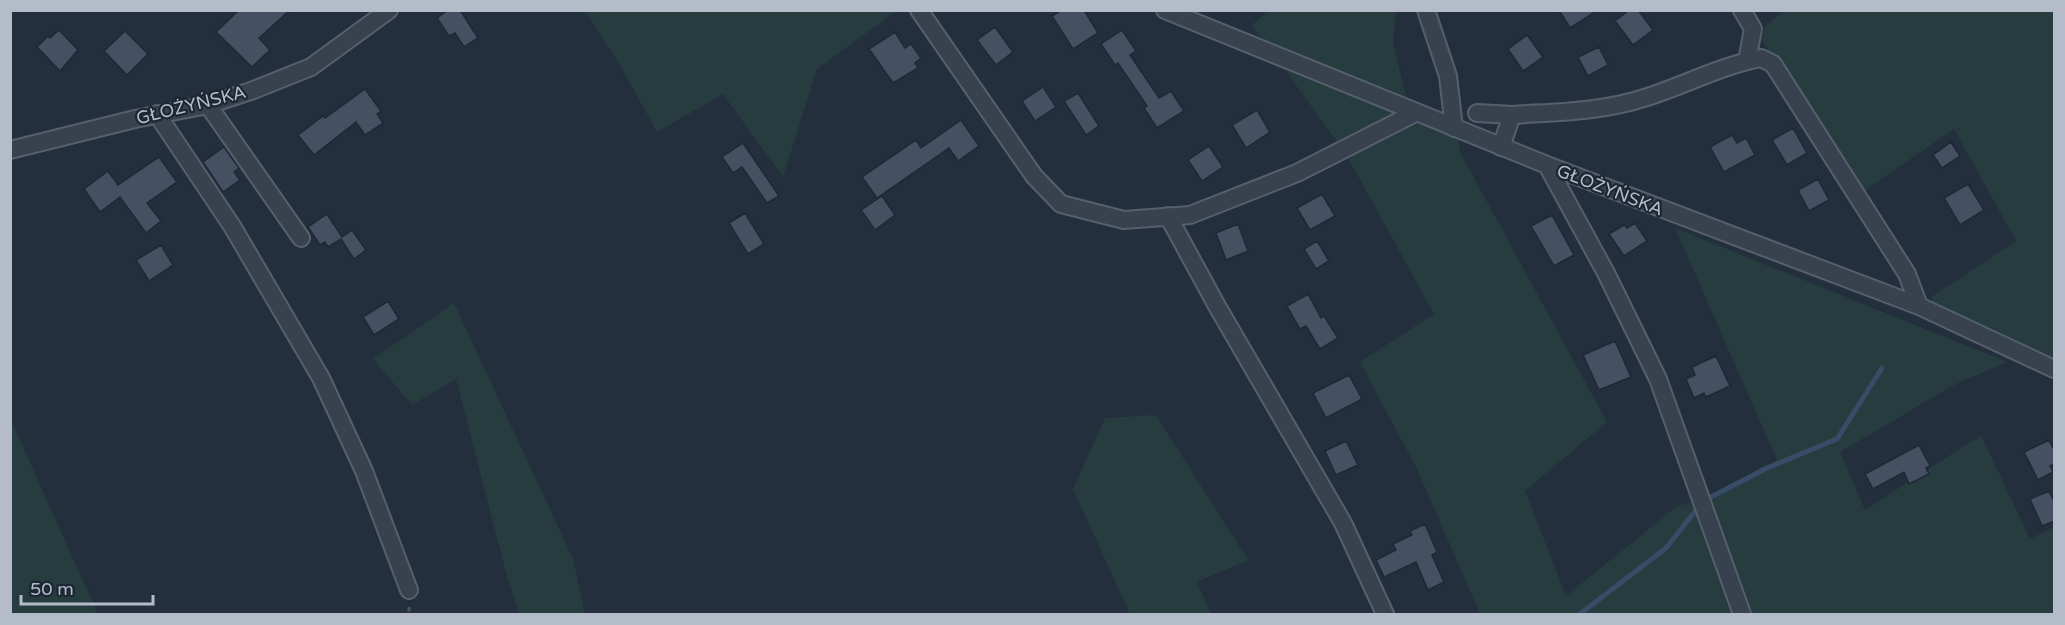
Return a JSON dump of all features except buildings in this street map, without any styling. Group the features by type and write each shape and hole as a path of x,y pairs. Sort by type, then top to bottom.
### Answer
{"street":[{"name":"GŁOŻYŃSKA","path":"10,150 157,114 208,105 251,91 311,67 389,10"},
{"path":"919,10 1034,176 1060,204 1124,220 1190,215 1297,174 1415,113"},
{"name":"GŁOŻYŃSKA","path":"1165,10 1546,165 1919,306 2055,369"},
{"path":"1426,10 1448,76 1454,128"},
{"path":"1742,10 1753,29 1747,61"},
{"path":"1477,113 1512,115 1587,111 1643,99 1712,72 1761,58 1773,64 1907,274 1919,306"},
{"path":"208,105 301,238"},
{"path":"157,114 232,226 321,378 364,471 409,590"},
{"path":"1501,147 1512,115"},
{"path":"1546,165 1606,273 1658,379 1742,615"},
{"path":"1168,216 1217,306 1343,523 1385,615"}],"green space":[{"path":"1269,10 1396,11 1393,42 1406,97 1264,40 1252,25"},
{"path":"2054,10 2054,358 1933,304 1931,297 2016,241 1954,129 1864,191 1762,41 1764,27 1784,11"},
{"path":"585,11 896,11 817,69 783,177 723,94 657,132 620,65"},
{"path":"1285,70 1393,112 1387,122 1340,146"},
{"path":"1416,122 1459,138 1460,152 1607,422 1525,491 1566,596 1677,506 1707,499 1777,460 1675,228 2007,362 1956,384 1840,452 1865,510 1981,435 2030,539 2054,527 2054,614 1480,614 1417,469 1360,362 1434,314 1346,154"},
{"path":"454,303 573,559 585,614 519,614 506,573 456,379 412,405 373,359"},
{"path":"1156,415 1248,560 1197,582 1211,614 1130,614 1073,489 1105,418"},
{"path":"10,418 98,614 11,614"}],"waterway":[{"path":"1707,499 1767,468 1837,439 1882,368"},
{"path":"1580,614 1666,548 1697,509"}]}
